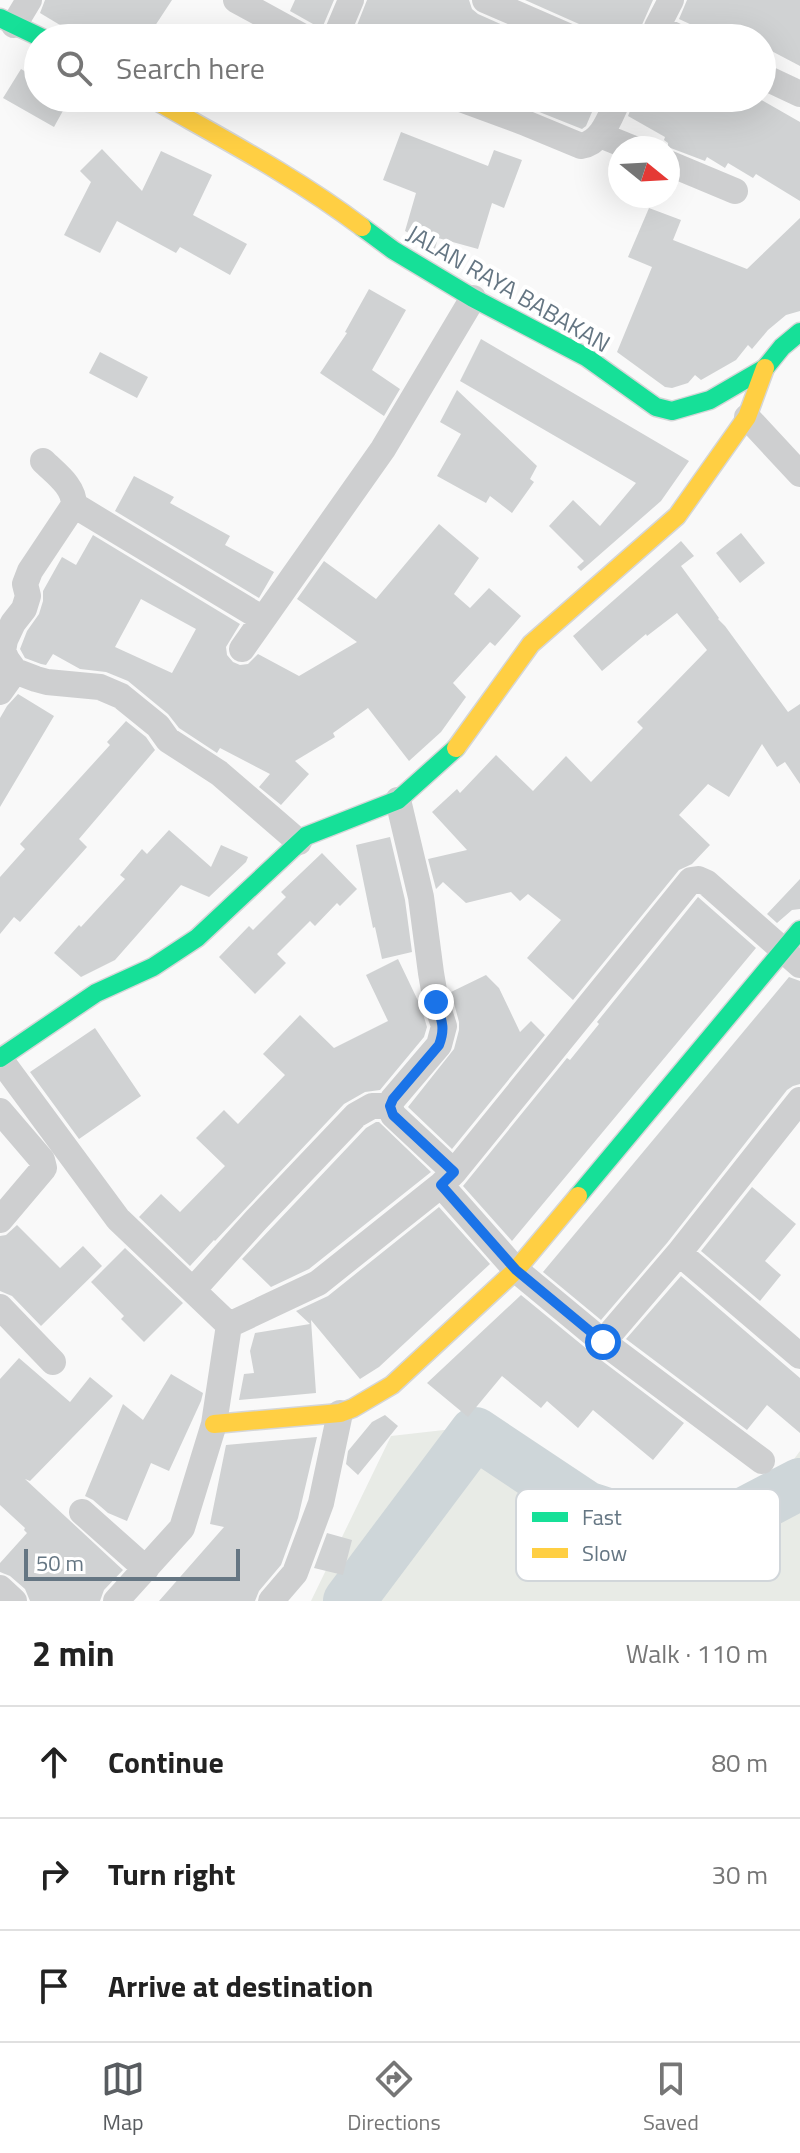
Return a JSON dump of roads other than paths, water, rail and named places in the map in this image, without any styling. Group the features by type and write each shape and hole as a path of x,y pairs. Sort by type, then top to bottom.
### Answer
{"street":[{"path":"7,21 29,0"},
{"path":"236,0 280,24"},
{"path":"341,24 351,0"},
{"path":"485,0 540,24"},
{"path":"665,24 671,0"},
{"path":"776,83 800,94"},
{"name":"JALAN RAYA BABAKAN","path":"176,112 326,200 393,250 473,298 586,357 656,407 672,411 710,400 765,368 782,347 800,332"},
{"path":"496,112 581,146 590,145 600,135 612,112"},
{"path":"600,135 608,138"},
{"path":"680,168 735,191"},
{"path":"242,649 383,449 473,298"},
{"path":"229,1325 118,1219 0,1059 96,993 153,967 197,938 306,836 398,800 457,747 531,644 677,516 747,417 765,368"},
{"path":"747,417 800,474"},
{"path":"43,461 69,487 74,495 74,505 30,571 25,584 28,596 24,609 5,640 3,651 7,682 100,687 121,696 158,726 168,740 219,773 299,842"},
{"path":"74,505 263,619"},
{"path":"398,800 421,897 436,1002 444,1026 439,1045 393,1099 390,1106 393,1115 447,1179 516,1270 603,1342 762,1461"},
{"path":"229,1325 318,1283 447,1179 691,880 707,883 791,958"},
{"path":"214,1424 340,1413 392,1385 516,1270 791,958 800,930"},
{"path":"603,1342 679,1253 800,1100"},
{"path":"193,1290 356,1115 372,1106 390,1106"},
{"path":"0,1111 42,1160 44,1168 0,1220"},
{"path":"679,1253 800,1356"},
{"path":"0,1307 53,1362"},
{"path":"116,1601 182,1528 214,1424 229,1325"},
{"path":"271,1601 295,1573 321,1503 340,1413"},
{"path":"82,1512 146,1569"},
{"path":"0,1588 14,1601"}],"waterway":[{"path":"349,1601 475,1433 559,1489"},
{"path":"780,1494 800,1484"}]}
